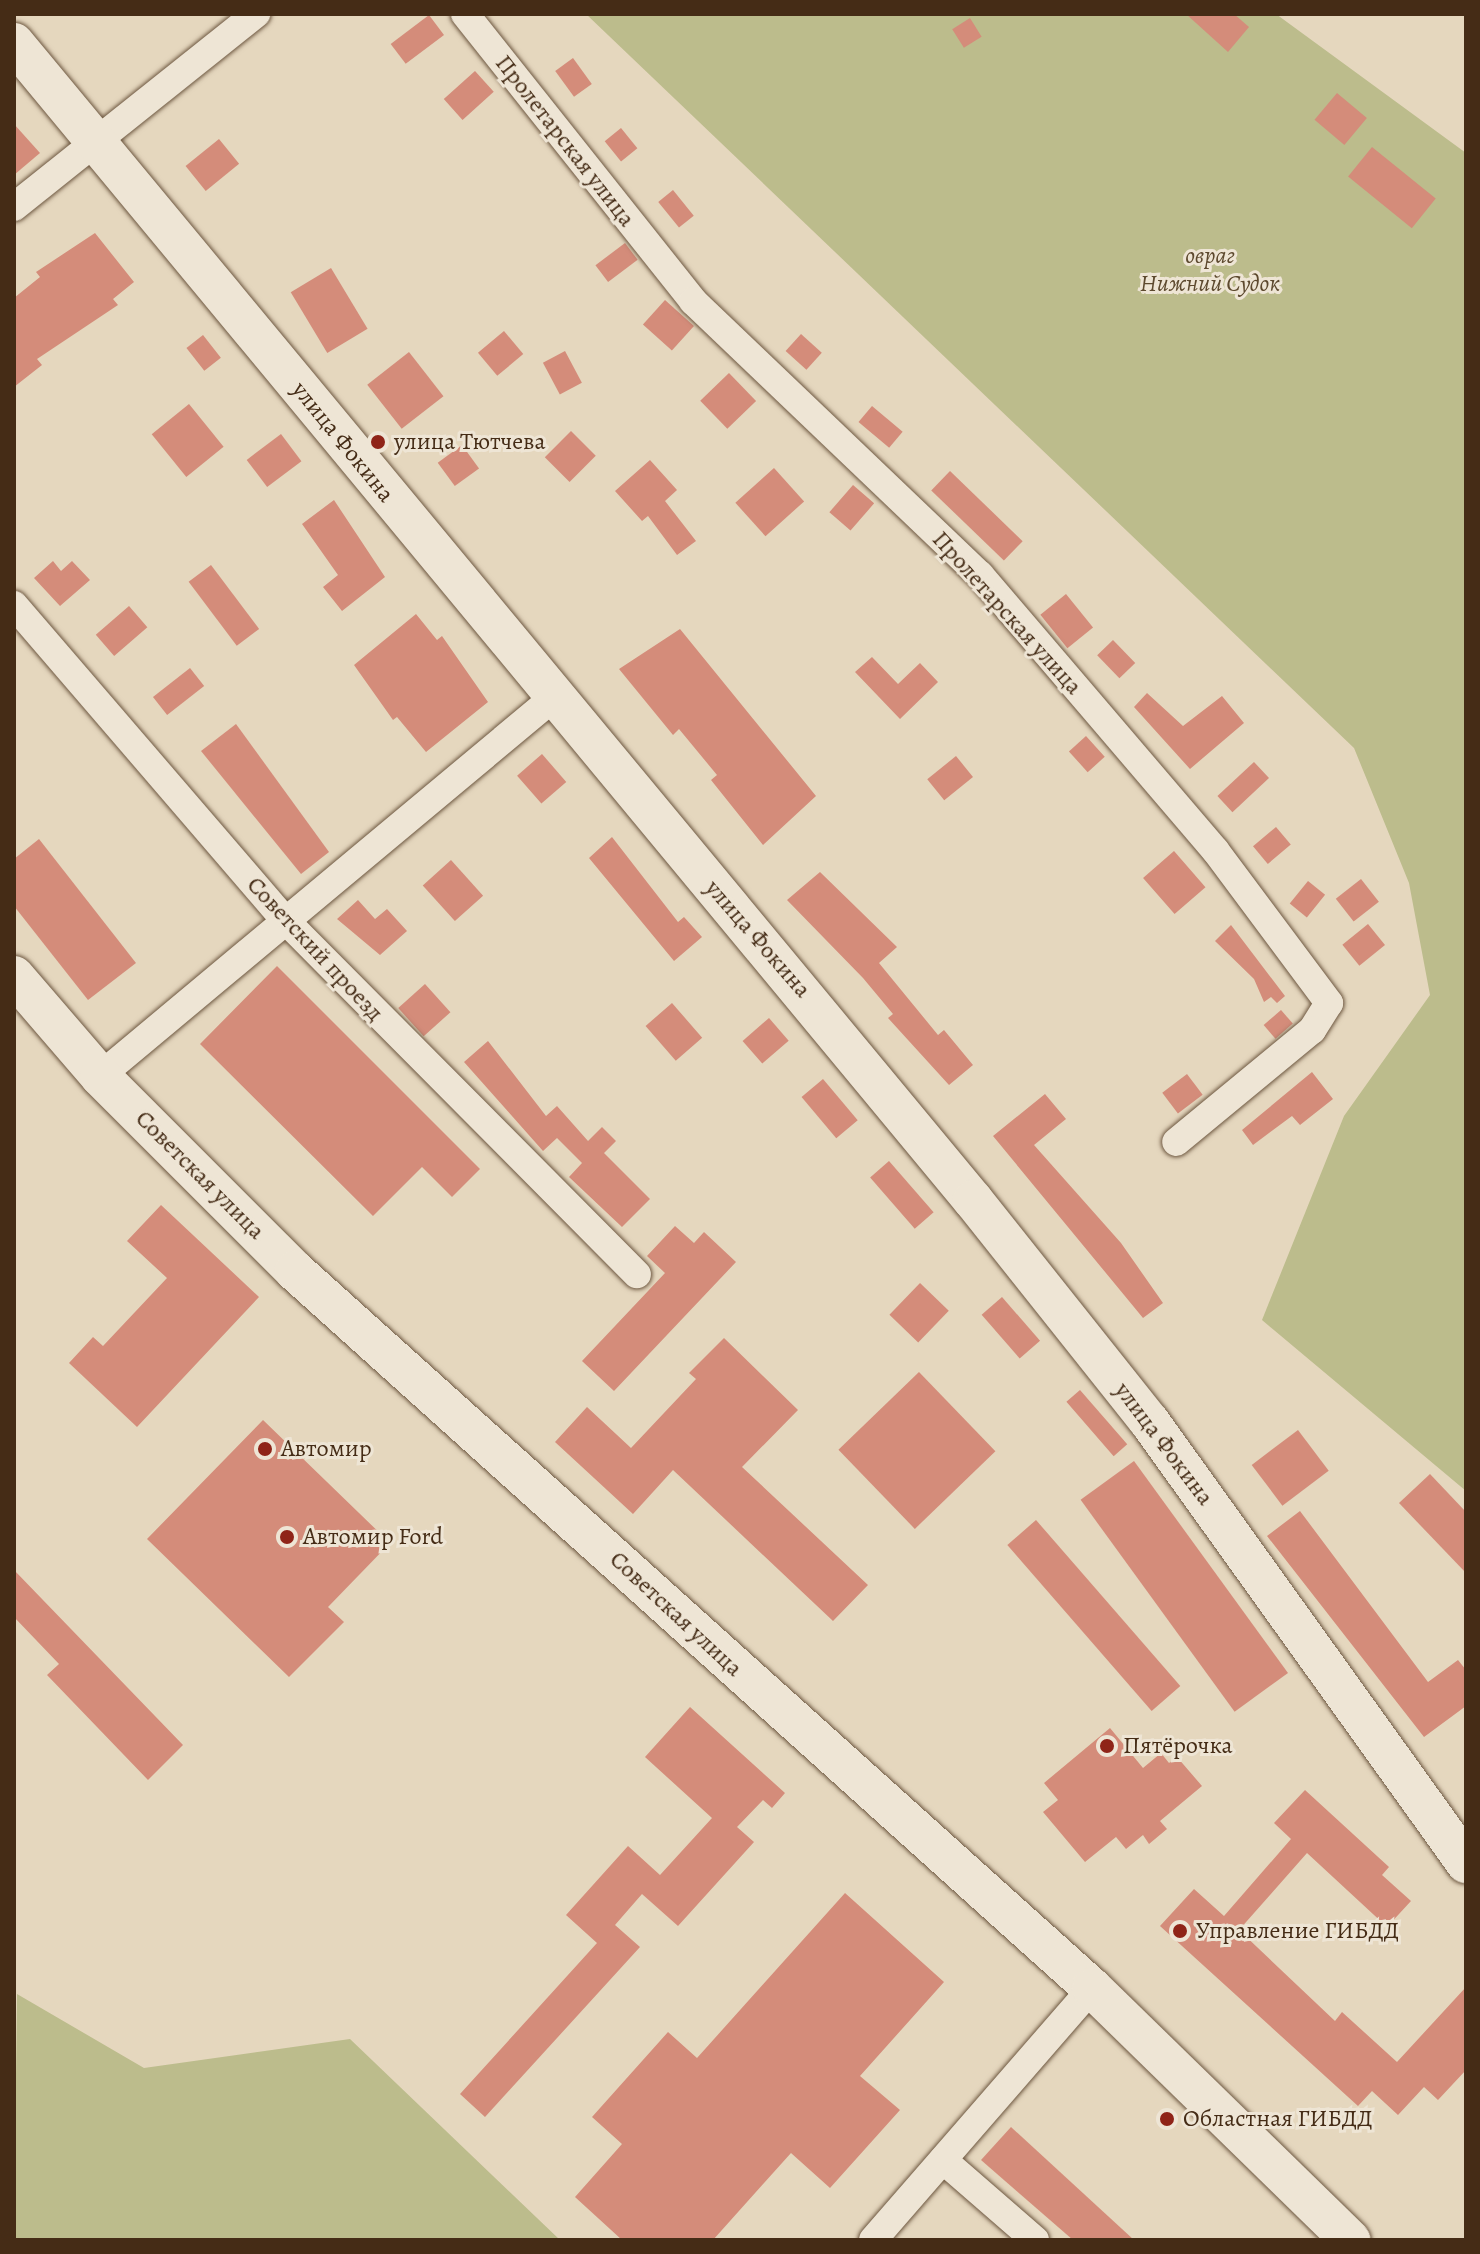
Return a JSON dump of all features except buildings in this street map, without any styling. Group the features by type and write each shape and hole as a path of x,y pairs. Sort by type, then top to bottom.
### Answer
{"main road":[{"name":"улица Фокина","path":"14,43 553,698 769,950 1149,1421 1466,1863"},
{"name":"Советская улица","path":"14,976 100,1076 295,1271 1092,1988 1350,2240"}],"street":[{"path":"14,207 256,14"},
{"name":"Пролетарская улица","path":"465,14 693,301 980,575 1215,850 1329,1003 1312,1030 1176,1142"},
{"name":"Советский проезд","path":"14,605 286,921 637,1274"},
{"path":"100,1076 553,698"},
{"path":"873,2240 1092,1988"},
{"path":"943,2160 1035,2240"}],"green space":[{"name":"овраг Нижний Судок","path":"586,14 1276,14 1466,153 1466,1491 1262,1320 1344,1116 1430,995 1409,883 1354,748"},
{"path":"17,1994 144,2068 350,2039 560,2240 14,2240"}],"place":[{"name":"улица Тютчева","path":"378,442"},
{"name":"Автомир","path":"265,1449"},
{"name":"Автомир Ford","path":"287,1537"},
{"name":"Пятёрочка","path":"1107,1746"},
{"name":"Управление ГИБДД","path":"1180,1931"},
{"name":"Областная ГИБДД","path":"1167,2119"}]}
